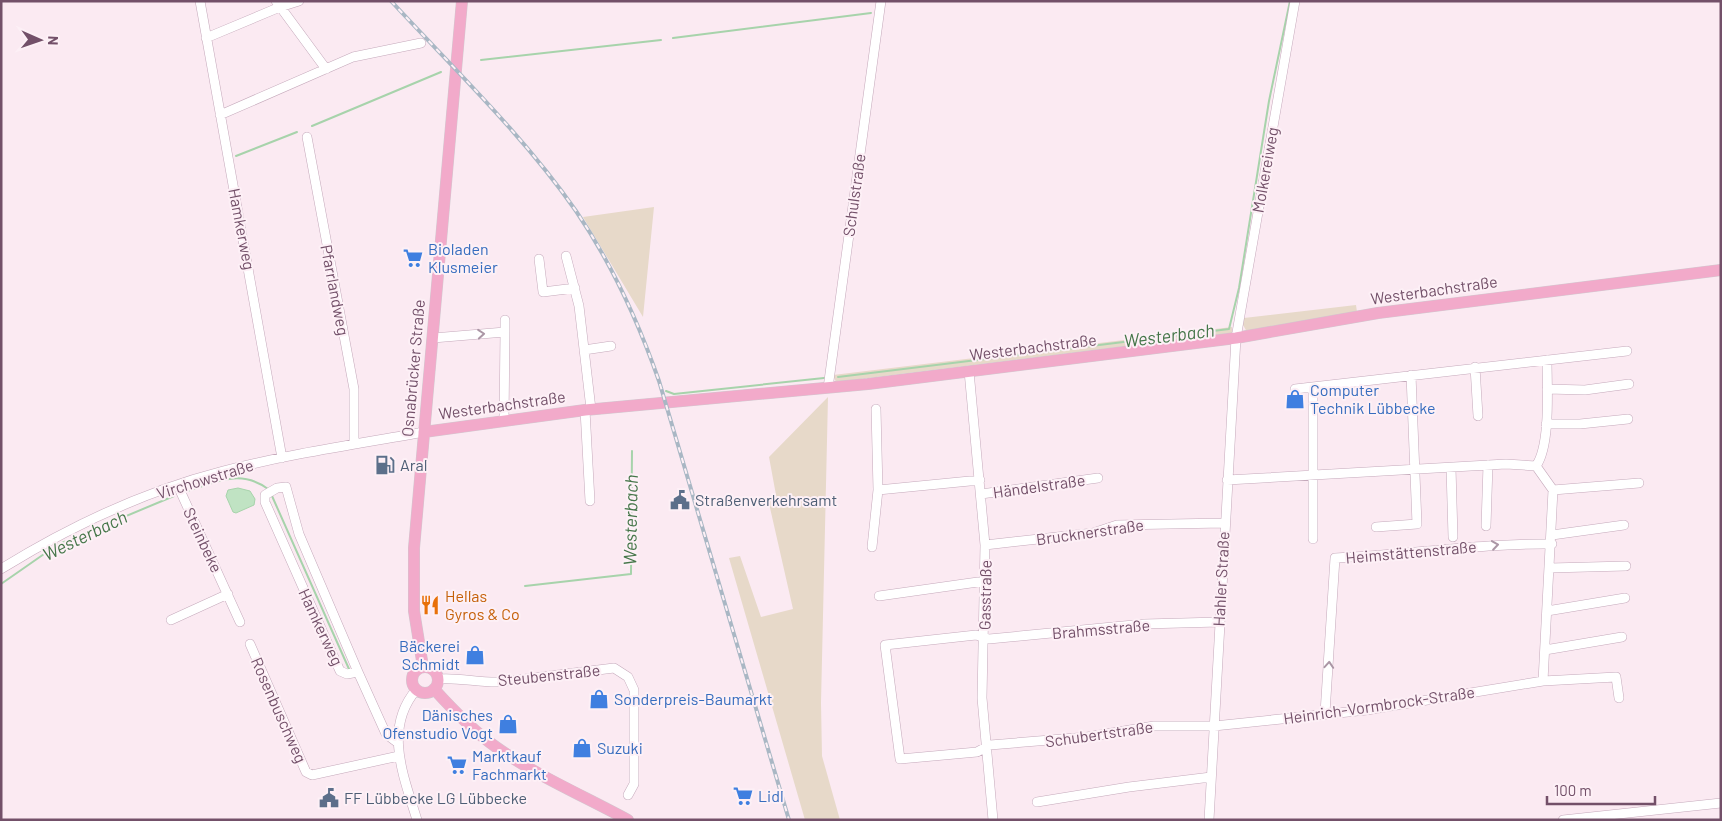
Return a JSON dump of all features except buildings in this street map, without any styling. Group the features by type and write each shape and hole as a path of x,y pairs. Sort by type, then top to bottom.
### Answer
{"main road":[{"name":"Osnabrücker Straße","path":"422,667 413,594 424,432 462,1"},
{"name":"Westerbachstraße","path":"424,432 588,410 828,388 1236,338 1378,314 1721,270"},
{"path":"436,684 427,693 416,690 412,678 415,671 422,667 433,669 436,684 464,720 496,747 516,760 628,820"}],"street":[{"name":"Hamkerweg","path":"200,1 282,458"},
{"path":"206,38 278,4 299,1"},
{"name":"Schulstraße","path":"828,388 881,1"},
{"name":"Molkereiweg","path":"1236,338 1295,1"},
{"path":"278,4 326,69"},
{"path":"220,115 353,57 421,43"},
{"name":"Pfarrlandweg","path":"307,137 354,389 354,444"},
{"path":"566,256 574,288 584,350 588,410"},
{"path":"539,259 544,292 574,288"},
{"path":"504,420 505,320"},
{"path":"433,338 505,332"},
{"name":"Hahler Straße","path":"1209,820 1224,523 1236,338"},
{"path":"584,350 611,346"},
{"path":"1295,389 1626,351"},
{"path":"1536,466 1542,457 1546,424 1547,360"},
{"path":"1475,367 1478,416"},
{"name":"Gasstraße","path":"969,371 985,545 986,581 982,698 985,748 993,820"},
{"path":"1376,527 1417,524 1413,471 1411,375"},
{"path":"1547,389 1585,390 1629,384"},
{"path":"1313,387 1313,539"},
{"path":"872,547 878,490 876,409"},
{"name":"Westerbachstraße","path":"588,410 590,501"},
{"path":"1546,424 1580,424 1628,419"},
{"name":"Virchowstraße","path":"1,568 70,531 158,492 221,472 282,458 424,432"},
{"path":"1227,480 1312,477 1488,465 1536,466"},
{"path":"1486,526 1488,465"},
{"path":"1536,466 1553,490 1552,540 1543,681"},
{"path":"1451,468 1453,537"},
{"name":"Händelstraße","path":"981,494 1098,478"},
{"path":"878,490 980,480"},
{"path":"1553,490 1639,483"},
{"name":"Steinbeke","path":"178,486 240,622"},
{"name":"Hamkerweg","path":"358,672 347,674 340,671 268,510 265,495 277,488 286,487 299,534 358,672 386,734 398,743"},
{"name":"Brucknerstraße","path":"985,545 1093,533 1117,525 1224,523"},
{"path":"1552,540 1624,525"},
{"name":"Heimstättenstraße","path":"1325,714 1335,558 1419,553 1504,543 1552,540"},
{"path":"1550,568 1626,566"},
{"path":"879,596 986,581"},
{"path":"171,620 228,594"},
{"path":"1547,611 1626,598"},
{"name":"Brahmsstraße","path":"985,748 977,752 900,759 885,645 976,635 984,638 998,638 1144,624 1219,622"},
{"path":"1545,650 1622,637"},
{"name":"Rosenbuschweg","path":"250,644 306,772 312,774 399,756"},
{"name":"Steubenstraße","path":"436,684 462,678 500,682 614,668 628,677 634,690 634,784 628,795"},
{"name":"Heinrich-Vormbrock-Straße","path":"1214,726 1368,710 1543,681 1616,677 1619,698"},
{"path":"416,690 401,712 398,725 398,743 399,756 417,820"},
{"name":"Schubertstraße","path":"985,748 990,745 1087,737 1154,726 1214,726"},
{"path":"1037,802 1129,787 1211,777"},
{"path":"1563,820 1610,817 1721,803"}],"shaded area":[{"path":"654,207 643,317 583,217"},
{"path":"1356,305 1357,312 1247,332 1243,325 1244,318"},
{"path":"1232,327 1232,333 836,382 833,375"},
{"path":"828,397 821,703 822,756 840,820 805,820 729,558 740,556 761,617 793,609 768,499 776,495 769,457"},
{"path":"238,488 250,491 255,499 254,505 236,513 233,512 226,496 228,490"}],"waterway":[{"name":"Westerbach","path":"838,377 1229,329 1239,288 1269,101 1290,1"},
{"path":"673,38 871,13"},
{"path":"481,60 661,40"},
{"path":"312,126 441,72"},
{"path":"236,156 297,132"},
{"name":"Westerbach","path":"666,391 674,394 824,378"},
{"name":"Westerbach","path":"525,586 631,574 632,451"},
{"name":"Westerbach","path":"184,492 227,479 237,478 247,479 268,489"},
{"name":"Westerbach","path":"1,584 57,545 174,496"},
{"name":"Westerbach","path":"272,496 349,669"}],"railway":[{"path":"391,1 534,156 576,211 613,272 659,381 789,820"}],"place":[{"name":"Bioladen Klusmeier","path":"413,258"},
{"name":"Computer Technik Lübbecke","path":"1295,399"},
{"name":"Aral","path":"385,465"},
{"name":"Straßenverkehrsamt","path":"680,500"},
{"name":"Hellas Gyros & Co","path":"430,605"},
{"name":"Bäckerei Schmidt","path":"475,655"},
{"name":"Sonderpreis-Baumarkt","path":"599,699"},
{"name":"Dänisches Ofenstudio Vogt","path":"508,724"},
{"name":"Suzuki","path":"582,748"},
{"name":"Marktkauf Fachmarkt","path":"457,765"},
{"name":"Lidl","path":"743,796"},
{"name":"FF Lübbecke LG Lübbecke","path":"329,798"}]}
